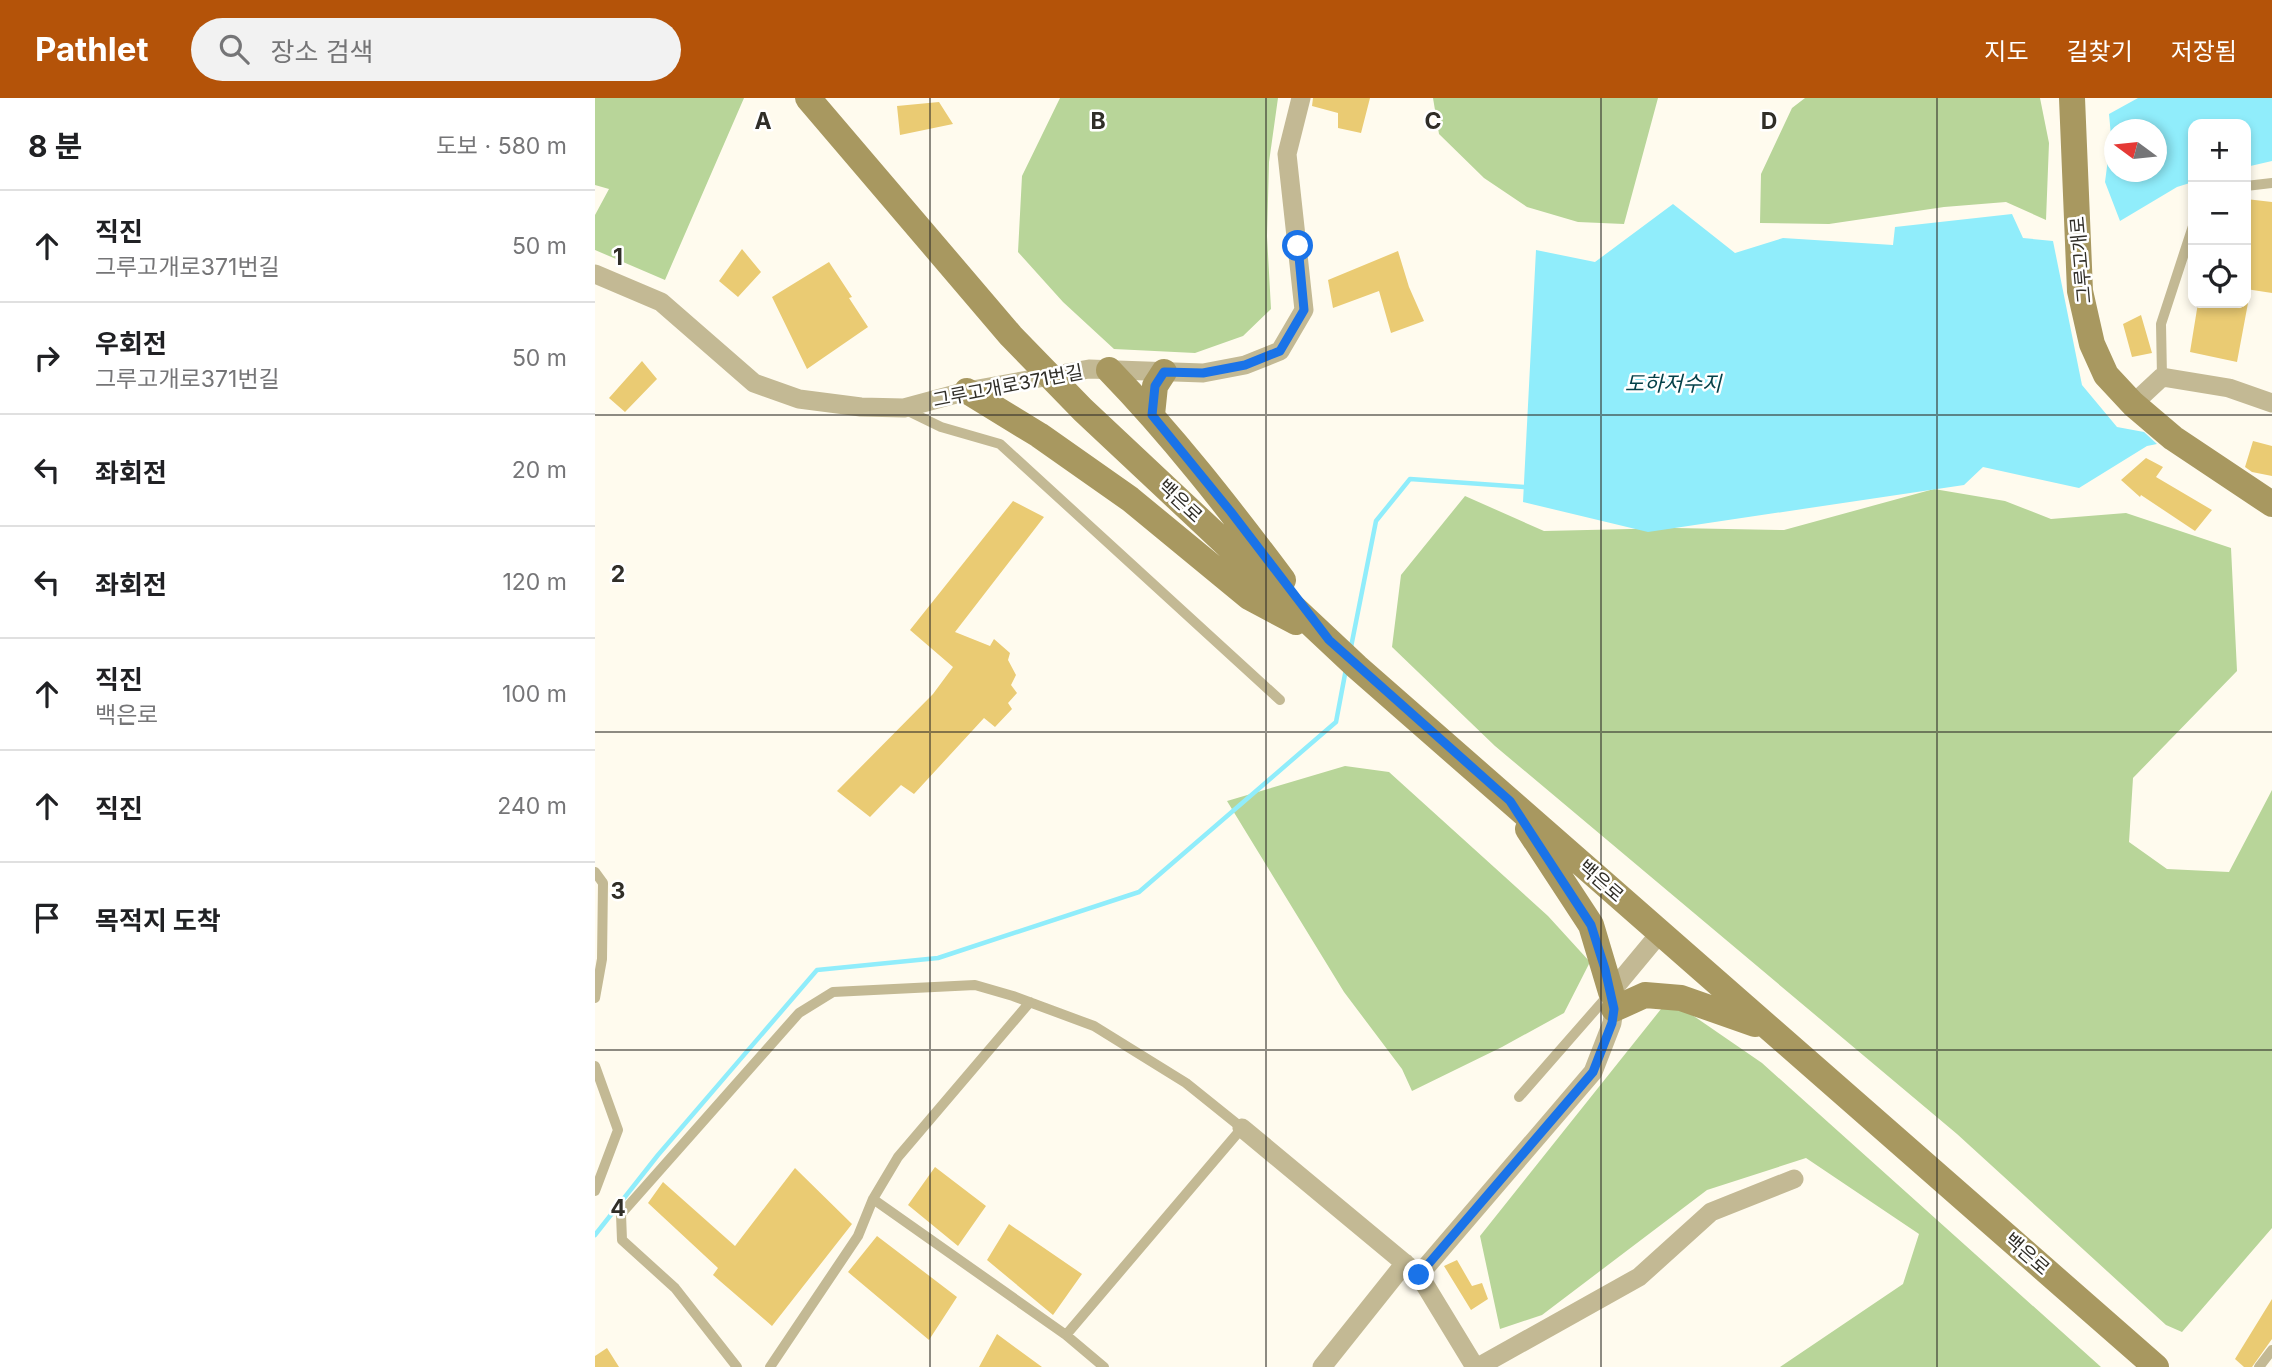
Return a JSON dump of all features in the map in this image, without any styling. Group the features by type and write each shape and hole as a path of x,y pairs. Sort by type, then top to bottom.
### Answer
{"main road":[{"name":"백은로","path":"808,98 1011,336 1083,410 1342,652 2156,1367"},
{"name":"그루고개로","path":"2072,98 2080,291 2092,344 2106,375 2133,404 2173,438 2272,504"},
{"path":"1109,370 1152,415 1342,652"},
{"path":"1152,415 1155,386 1164,372"},
{"path":"967,391 1039,435 1131,499 1249,597 1342,652"},
{"path":"1510,801 1591,925 1613,1000 1645,995 1681,998 1771,1029"}],"street":[{"name":"그루고개로371번길","path":"595,274 661,302 754,383 799,399 861,407 904,408 967,391 1089,369 1203,373 1245,365 1280,351 1304,310 1287,154 1301,98"},
{"path":"2133,404 2162,377 2229,388 2272,403"},
{"path":"1322,1367 1593,1072 1612,1023 1613,1000 1660,933"},
{"path":"1242,1128 1412,1269 1476,1367 1639,1277 1711,1212 1794,1179"}],"lane":[{"path":"2251,185 2272,183"},
{"path":"2162,377 2161,324 2188,241"},
{"path":"904,408 941,427 1000,444 1280,700"},
{"path":"595,872 603,883 602,959 595,999"},
{"path":"737,1367 675,1288 622,1240 621,1214 799,1013 833,992 975,985 1030,1002 1094,1026 1186,1083 1242,1128 1066,1335"},
{"path":"1519,1097 1613,1000"},
{"path":"770,1367 858,1236 873,1199 898,1157 1030,1002"},
{"path":"595,1066 618,1130 595,1191"},
{"path":"873,1199 1066,1335 1104,1367"},
{"path":"2259,1367 2272,1350"}],"green space":[{"path":"595,98 744,98 665,280 595,250 595,215 609,189 595,185"},
{"path":"1060,98 1278,98 1269,162 1267,236 1271,309 1243,336 1195,353 1114,349 1063,302 1018,252 1022,176"},
{"path":"1433,98 1658,98 1624,224 1578,222 1527,207 1484,178 1439,134"},
{"path":"1805,98 2040,98 2049,143 2046,220 2006,202 1944,207 1829,224 1760,223 1761,174 1792,108"},
{"path":"1934,489 2005,501 2051,519 2126,513 2231,548 2237,671 2133,778 2129,842 2167,869 2229,872 2272,790 2272,1228 2182,1332 2166,1325 1957,1134 1495,746 1392,647 1401,575 1465,496 1544,531 1674,528 1784,530"},
{"path":"1345,766 1389,772 1548,916 1590,962 1564,1013 1412,1091 1402,1069 1344,992 1227,801"},
{"path":"1669,999 1762,1063 2101,1367 1780,1367 1903,1284 1919,1234 1806,1158 1707,1190 1542,1315 1500,1329 1480,1236"}],"water":[{"path":"2138,98 2272,98 2272,161 2251,166 2251,119 2188,119 2188,184 2177,187 2120,221 2105,182 2167,182 2167,119 2109,119 2109,114"},
{"name":"도하저수지","path":"1673,204 1735,253 1783,238 1893,245 1895,227 2012,214 2023,238 2053,241 2082,385 2117,427 2144,432 2157,444 2147,446 2079,488 1983,467 1964,485 1648,532 1523,502 1536,250 1595,262"}],"building":[{"path":"1313,98 1370,98 1361,133 1338,128 1338,113 1312,106"},
{"path":"939,102 953,124 900,135 897,106"},
{"path":"2251,200 2272,202 2272,293 2251,290"},
{"path":"742,249 761,272 738,297 719,281"},
{"path":"1398,251 1409,287 1424,321 1391,333 1379,291 1333,308 1328,280"},
{"path":"829,262 868,327 807,369 772,297"},
{"path":"2197,308 2247,308 2237,362 2190,352"},
{"path":"2141,315 2152,353 2132,357 2123,324"},
{"path":"642,361 657,379 625,412 609,398"},
{"path":"2253,441 2272,446 2272,476 2252,472 2245,467"},
{"path":"2146,458 2163,467 2156,477 2212,510 2195,531 2141,495 2140,497 2121,480"},
{"path":"1013,501 1044,517 955,632 990,646 994,639 1010,653 1008,660 1016,675 1011,685 1017,693 1008,703 1012,709 995,727 984,718 914,794 901,785 870,817 837,791 933,694 953,667 910,630"},
{"path":"935,1167 986,1206 958,1246 908,1205"},
{"path":"795,1168 852,1224 772,1326 713,1275 718,1268 648,1203 663,1182 735,1246"},
{"path":"1009,1224 1082,1274 1053,1315 987,1260"},
{"path":"877,1236 957,1297 929,1340 848,1272"},
{"path":"1457,1260 1472,1286 1482,1283 1488,1299 1471,1310 1444,1266"},
{"path":"2272,1299 2272,1339 2252,1367 2244,1367 2235,1359"},
{"path":"997,1334 1042,1367 979,1367"},
{"path":"607,1348 619,1367 595,1367 595,1356"}],"waterway":[{"path":"1351,647 1376,521 1410,479 1524,487"},
{"path":"595,1235 658,1155 817,970 938,958 1139,892 1336,722 1346,669"}],"route":[{"path":"1298,246 1304,310 1280,351 1245,365 1203,373 1164,372 1155,386 1152,415 1231,512 1329,640 1510,801 1591,925 1614,1009 1612,1023 1593,1072 1419,1275"}]}
